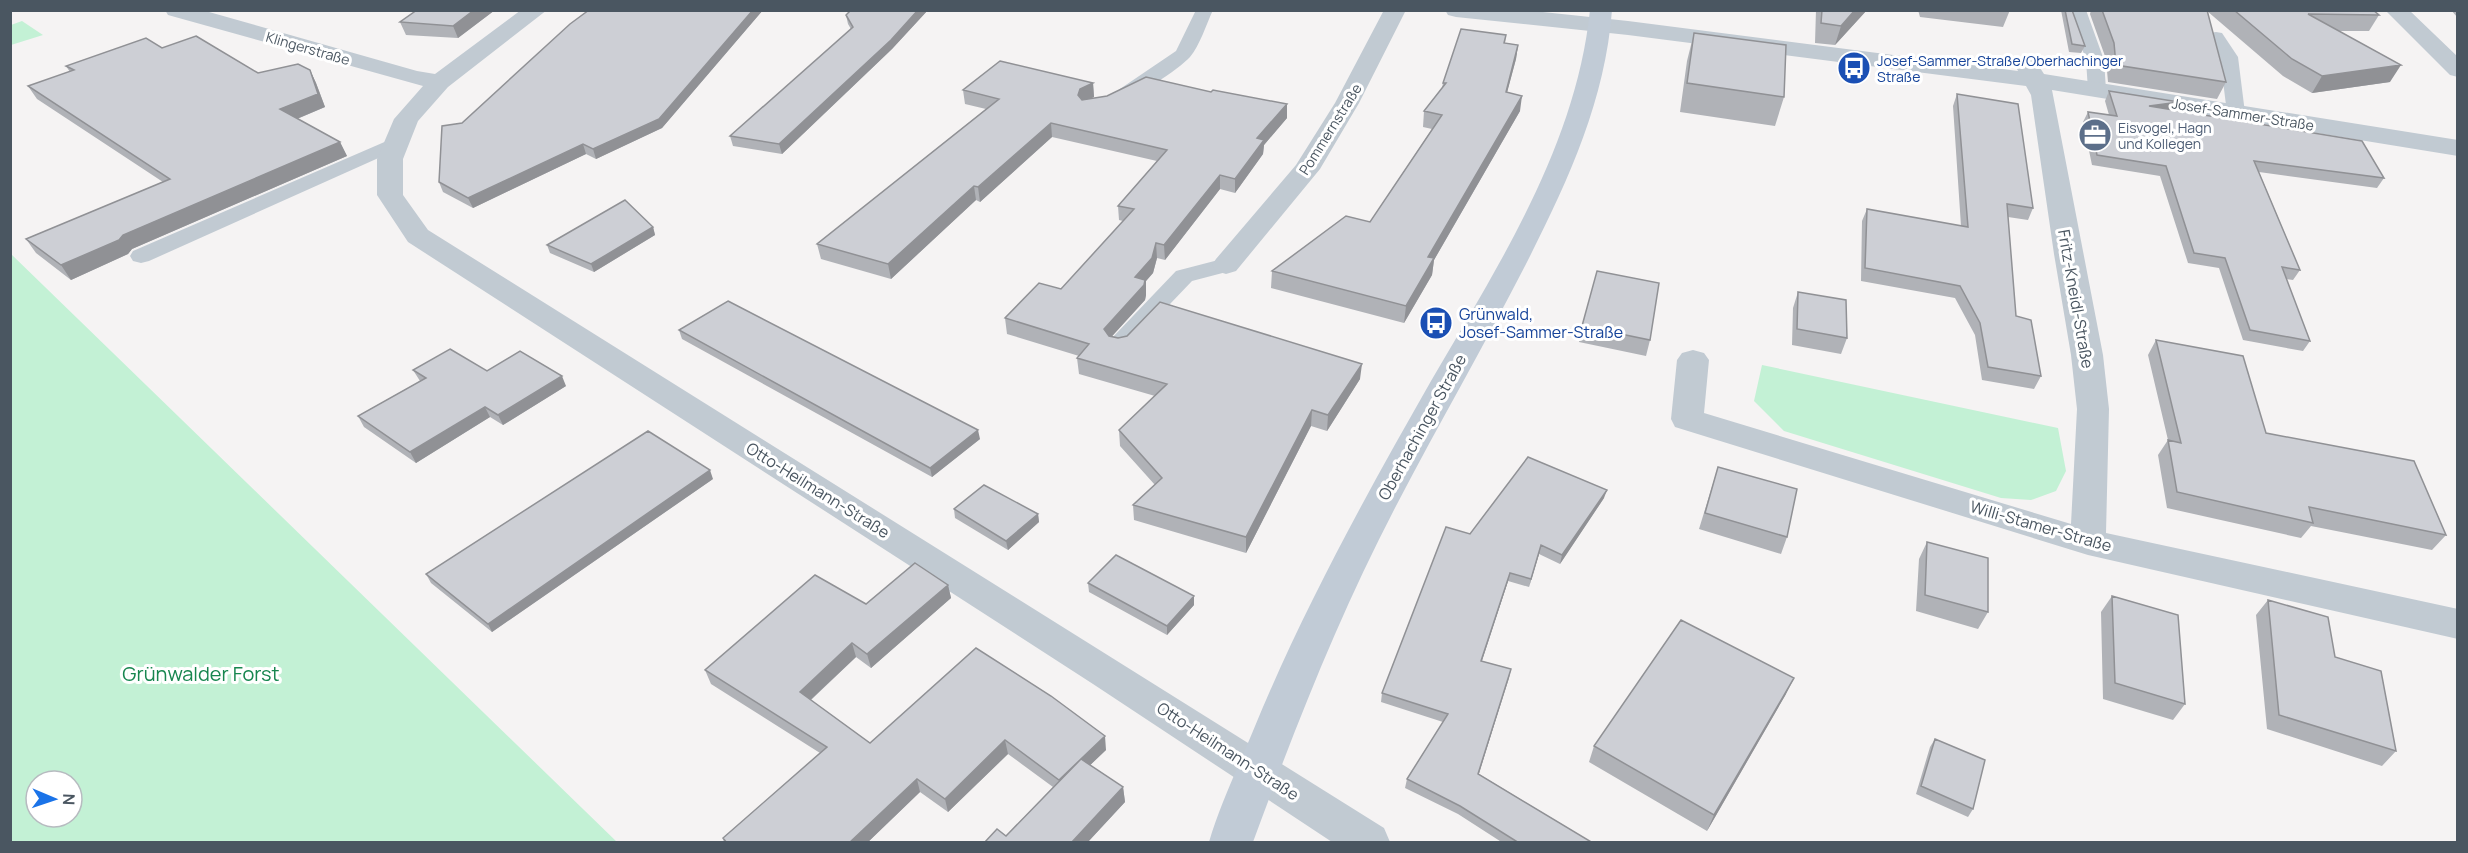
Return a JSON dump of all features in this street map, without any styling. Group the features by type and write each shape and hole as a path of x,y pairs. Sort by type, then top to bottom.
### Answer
{"main road":[{"name":"Oberhachinger Straße","path":"1231,843 1257,770 1321,623 1377,507 1498,291 1564,161 1592,74 1601,17"}],"street":[{"name":"Klingerstraße","path":"176,10 415,78 440,82"},
{"name":"Otto-Heilmann-Straße","path":"536,10 440,82 406,119 390,159 390,195 418,236 1368,843"},
{"name":"Pommernstraße","path":"1226,265 1307,169 1347,103 1395,10"},
{"name":"Josef-Sammer-Straße","path":"1456,10 1601,17 2030,70 2097,90 2457,148"},
{"path":"2397,10 2457,70"},
{"name":"Fritz-Kneidl-Straße","path":"2030,70 2043,95 2068,254 2087,355 2093,409 2088,542"},
{"name":"Willi-Stamer-Straße","path":"1693,360 1687,419 2088,542 2457,624"}],"lane":[{"path":"1099,104 1137,87 1183,54 1205,10"},
{"path":"2077,10 2095,60 2097,90"},
{"path":"2216,37 2229,57 2236,113"},
{"path":"141,255 396,143"},
{"path":"1119,344 1184,276 1226,265"}],"green space":[{"path":"22,21 43,35 11,45 11,25"},
{"name":"Grünwalder Forst","path":"10,254 11,254 617,842 11,842"},
{"path":"1762,365 2058,428 2066,471 2056,491 2031,500 2001,498 1784,431 1754,401"}],"building":[{"path":"417,10 474,10 453,26 400,22"},
{"path":"589,10 753,10 659,119 593,149 583,144 468,198 439,182 442,126 462,123 570,24"},
{"path":"851,10 918,10 891,40 779,144 730,136 853,27 846,15"},
{"path":"1822,10 1855,10 1841,26 1821,23"},
{"path":"2065,10 2072,10 2085,46 2072,44"},
{"path":"2102,10 2207,10 2226,82 2116,65 2114,43"},
{"path":"2234,10 2373,10 2379,15 2308,14 2401,65 2322,76 2292,59"},
{"path":"1461,29 1506,35 1504,43 1518,45 1506,92 1522,96 1428,257 1434,258 1406,306 1272,271 1346,216 1370,222 1442,115 1424,111 1446,83 1443,83"},
{"path":"1694,33 1786,45 1784,97 1687,83"},
{"path":"196,36 258,73 298,64 310,70 318,94 280,109 340,142 123,235 119,240 61,265 26,239 170,179 28,86 74,70 66,66 146,38 162,48"},
{"path":"1000,61 1093,83 1080,89 1078,95 1082,100 1107,96 1146,77 1211,92 1213,90 1287,104 1257,138 1264,140 1235,179 1220,175 1164,245 1156,243 1152,258 1135,277 1145,280 1144,285 1104,329 1109,336 1118,338 1127,336 1160,302 1362,364 1328,415 1312,410 1246,537 1133,505 1162,478 1119,430 1167,384 1077,358 1089,344 1005,318 1039,283 1061,289 1134,209 1118,206 1167,150 1051,123 978,187 974,186 888,264 817,244 999,99 963,90"},
{"path":"2109,91 2179,102 2149,106 2362,141 2384,178 2254,161 2300,270 2282,267 2310,341 2250,330 2225,258 2194,253 2166,166 2097,155 2088,112 2117,116"},
{"path":"1957,94 2018,104 2033,208 2007,204 2016,316 2031,320 2041,376 1988,367 1980,323 1960,286 1865,268 1867,209 1968,227"},
{"path":"625,200 653,227 591,264 547,245"},
{"path":"1597,271 1659,283 1650,340 1582,326"},
{"path":"1798,292 1846,300 1847,338 1797,329"},
{"path":"728,301 978,430 930,468 679,330"},
{"path":"2156,340 2243,356 2266,433 2414,461 2446,535 2309,507 2313,523 2177,492 2168,440 2181,443"},
{"path":"450,349 487,371 520,351 562,376 498,415 485,407 410,452 358,416 426,378 413,370"},
{"path":"648,431 710,470 488,624 426,574"},
{"path":"1528,457 1607,490 1562,555 1541,545 1531,579 1510,573 1481,661 1511,669 1478,774 1593,843 1519,843 1460,806 1407,779 1448,714 1382,693 1446,527 1470,534"},
{"path":"1718,467 1797,489 1787,537 1705,513"},
{"path":"984,485 1038,514 1006,541 954,509"},
{"path":"1927,542 1988,558 1988,612 1925,595"},
{"path":"1116,555 1194,596 1167,626 1088,583"},
{"path":"915,563 948,585 867,654 852,643 800,692 870,743 976,648 1051,696 1105,736 1059,780 1005,740 945,799 917,779 849,843 727,843 723,838 827,747 705,670 815,575 866,604"},
{"path":"2112,596 2178,615 2185,704 2115,683"},
{"path":"2268,600 2328,617 2335,657 2381,671 2396,751 2279,715"},
{"path":"1681,620 1794,678 1714,815 1594,746"},
{"path":"1935,739 1985,760 1973,809 1921,786"},
{"path":"1081,759 1123,787 1071,843 984,843 997,829 1006,836"}],"place":[{"name":"Josef-Sammer-Straße/Oberhachinger Straße","path":"1854,68"},
{"name":"Eisvogel, Hagn und Kollegen","path":"2095,135"},
{"name":"Grünwald, Josef-Sammer-Straße","path":"1436,323"}]}
